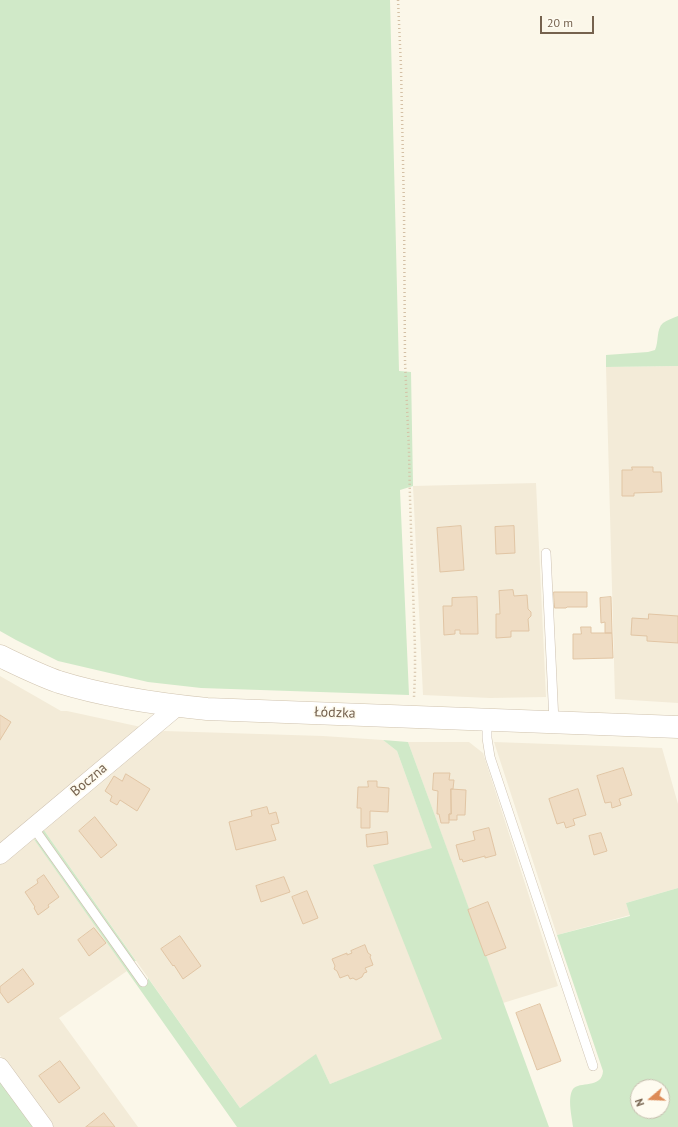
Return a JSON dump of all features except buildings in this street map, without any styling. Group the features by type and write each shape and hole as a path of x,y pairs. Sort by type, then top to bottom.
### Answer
{"main road":[{"name":"Łódzka","path":"0,656 22,667 58,681 95,692 178,706 207,709 678,727"}],"street":[{"name":"Boczna","path":"0,855 178,706"},
{"path":"0,1067 44,1127"}],"lane":[{"path":"546,553 554,722"},
{"path":"487,719 487,738 490,757 593,1066"},
{"path":"33,827 144,982"}],"path":[{"path":"398,0 401,67 405,361 415,649 415,674 411,716"}],"shaded area":[{"path":"678,366 678,703 615,699 606,367"},
{"path":"536,483 546,697 490,698 423,695 413,486"},
{"path":"0,676 61,711 141,727 0,845"},
{"path":"164,731 323,736 383,740 397,751 496,1023 330,1084 316,1055 240,1108 41,826 155,734"},
{"path":"408,742 469,742 483,753 558,986 503,1003"},
{"path":"494,742 662,748 678,804 678,888 626,903 630,915 557,935"},
{"path":"31,835 127,971 59,1018 138,1127 52,1127 0,1055 0,860"}],"green space":[{"path":"0,0 390,0 399,371 411,372 413,486 400,490 409,695 201,688 148,682 58,661 0,631"},
{"path":"678,316 678,366 606,367 606,355 648,352 655,350 658,332 663,323"},
{"path":"383,740 408,742 549,1127 237,1127 33,838 40,843 145,984 148,981 148,978 240,1108 316,1054 330,1084 442,1039 373,865 432,848 397,751"},
{"path":"41,826 136,961 133,961 44,835 41,830"},
{"path":"678,888 678,1127 573,1127 570,1097 573,1089 580,1085 590,1084 599,1080 602,1077 603,1071 557,935 630,916 626,903"},
{"path":"0,1080 34,1127 0,1127"}]}
